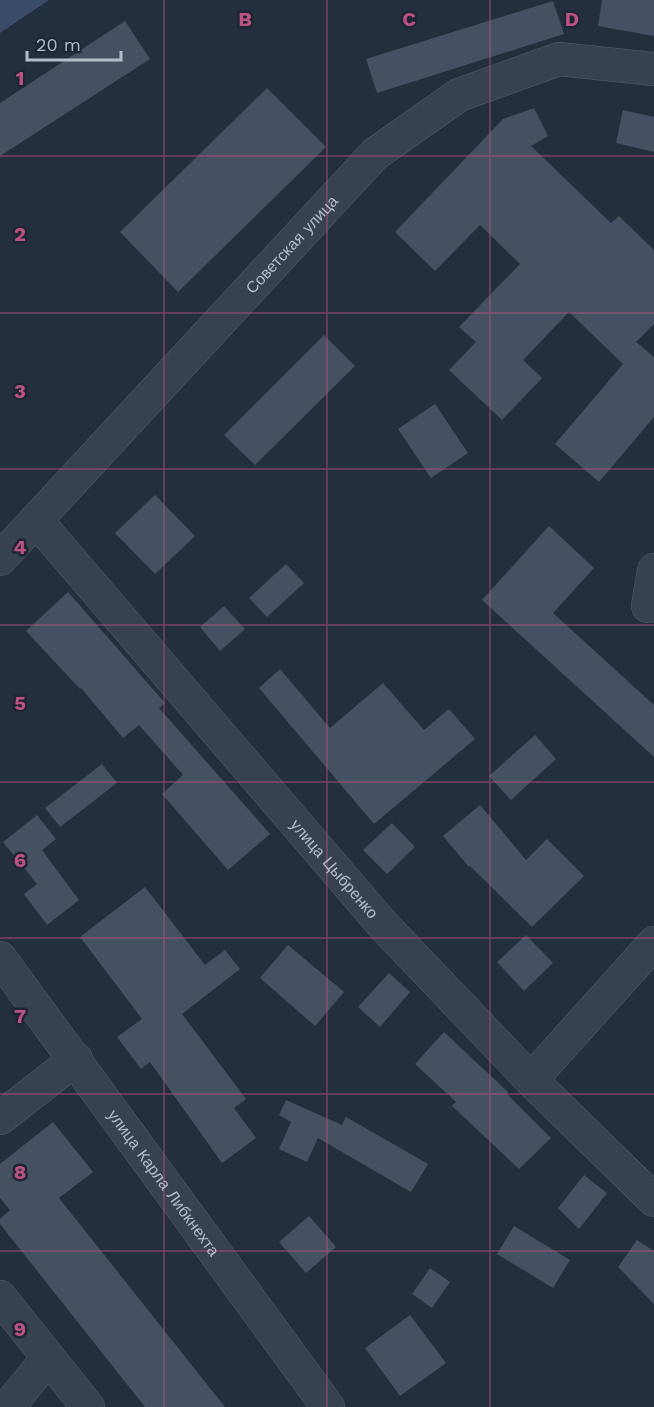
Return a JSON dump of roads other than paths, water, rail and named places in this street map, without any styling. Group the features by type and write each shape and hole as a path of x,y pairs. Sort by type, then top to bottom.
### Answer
{"street":[{"name":"Советская улица","path":"0,559 375,154 459,95 560,59 654,69"},
{"name":"улица Цыбренко","path":"36,519 383,925 531,1080 654,1200"},
{"path":"648,606 654,570"},
{"path":"531,1080 654,943"},
{"name":"улица Карла Либкнехта","path":"0,958 328,1407"},
{"path":"0,1118 76,1059"},
{"path":"0,1297 88,1407"},
{"path":"8,1407 48,1358"}],"water":[{"path":"0,0 49,0 0,33"}]}
